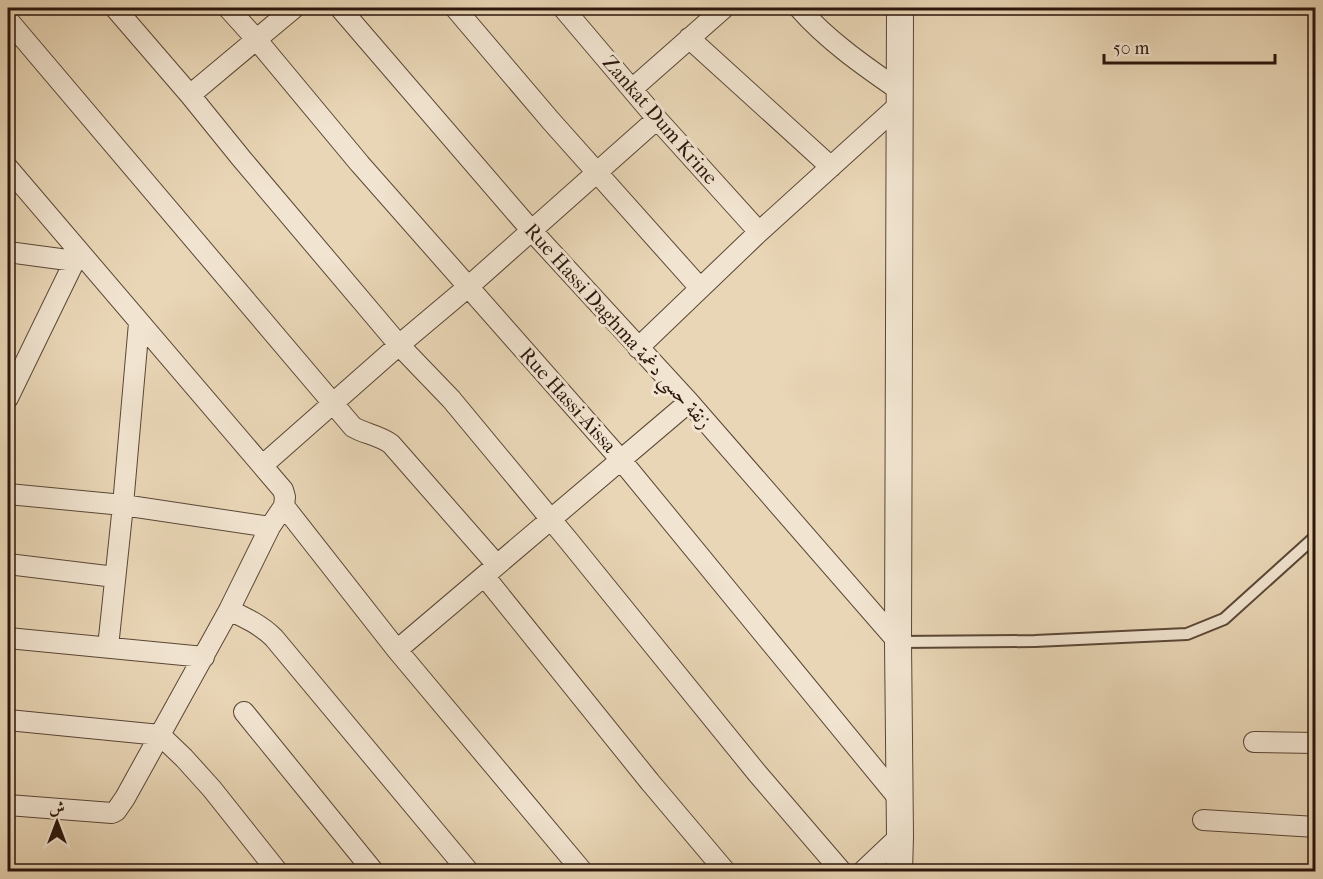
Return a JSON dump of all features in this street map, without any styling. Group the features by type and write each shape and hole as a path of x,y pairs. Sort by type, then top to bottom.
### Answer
{"street":[{"path":"115,8 399,345 451,399 757,773 842,872"},
{"name":"Rue Hassi-Aissa","path":"228,8 360,164 621,460 899,799"},
{"path":"190,95 294,8"},
{"name":"Rue Hassi Daghma زنقة حسي دغمة","path":"340,8 531,230 689,402 898,642"},
{"path":"455,8 700,288"},
{"name":"Zankat Dum Krine","path":"563,8 657,119 759,232"},
{"path":"632,89 724,8"},
{"path":"799,8 899,98"},
{"path":"899,872 900,8"},
{"path":"8,20 353,427 364,433 383,438 391,444 491,571 650,782 726,872"},
{"path":"689,38 831,167"},
{"path":"638,348 759,232 831,167 899,98"},
{"path":"263,465 657,119"},
{"path":"8,168 77,257 140,323 285,493 284,506 270,527 229,610 116,811 112,813 8,805"},
{"path":"8,252 77,257"},
{"path":"8,398 77,257"},
{"path":"108,647 140,323"},
{"path":"397,650 689,402"},
{"path":"8,494 123,505 270,527"},
{"path":"284,506 397,650 583,872"},
{"path":"8,564 116,577"},
{"path":"229,610 256,623 274,638 469,872"},
{"path":"8,638 204,657"},
{"path":"244,712 374,872"},
{"path":"8,720 160,735 212,789 278,872"},
{"path":"1254,742 1316,743"},
{"path":"1203,820 1316,827"},
{"path":"862,872 900,836"}],"lane":[{"path":"898,642 1035,641 1187,634 1224,620 1316,536"}]}
